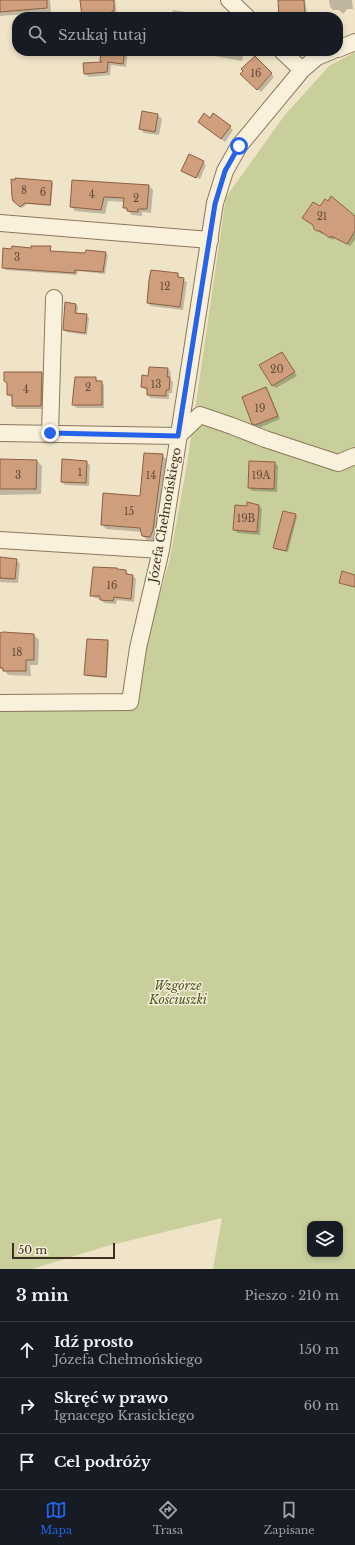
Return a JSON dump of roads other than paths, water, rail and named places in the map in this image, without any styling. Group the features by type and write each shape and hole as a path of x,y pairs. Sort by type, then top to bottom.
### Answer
{"street":[{"path":"229,0 241,12"},
{"path":"343,47 355,42"},
{"path":"287,56 302,70"},
{"name":"Józefa Chełmońskiego","path":"0,703 130,702 138,648 161,550 215,204 225,171 239,146 302,70 320,56"},
{"path":"0,223 210,240"},
{"path":"50,433 54,298"},
{"path":"0,432 178,436 200,416 338,463 355,456"},
{"path":"0,540 161,550"}],"park label":[{"name":"Wzgórze Kościuszki","path":"178,993"}]}
